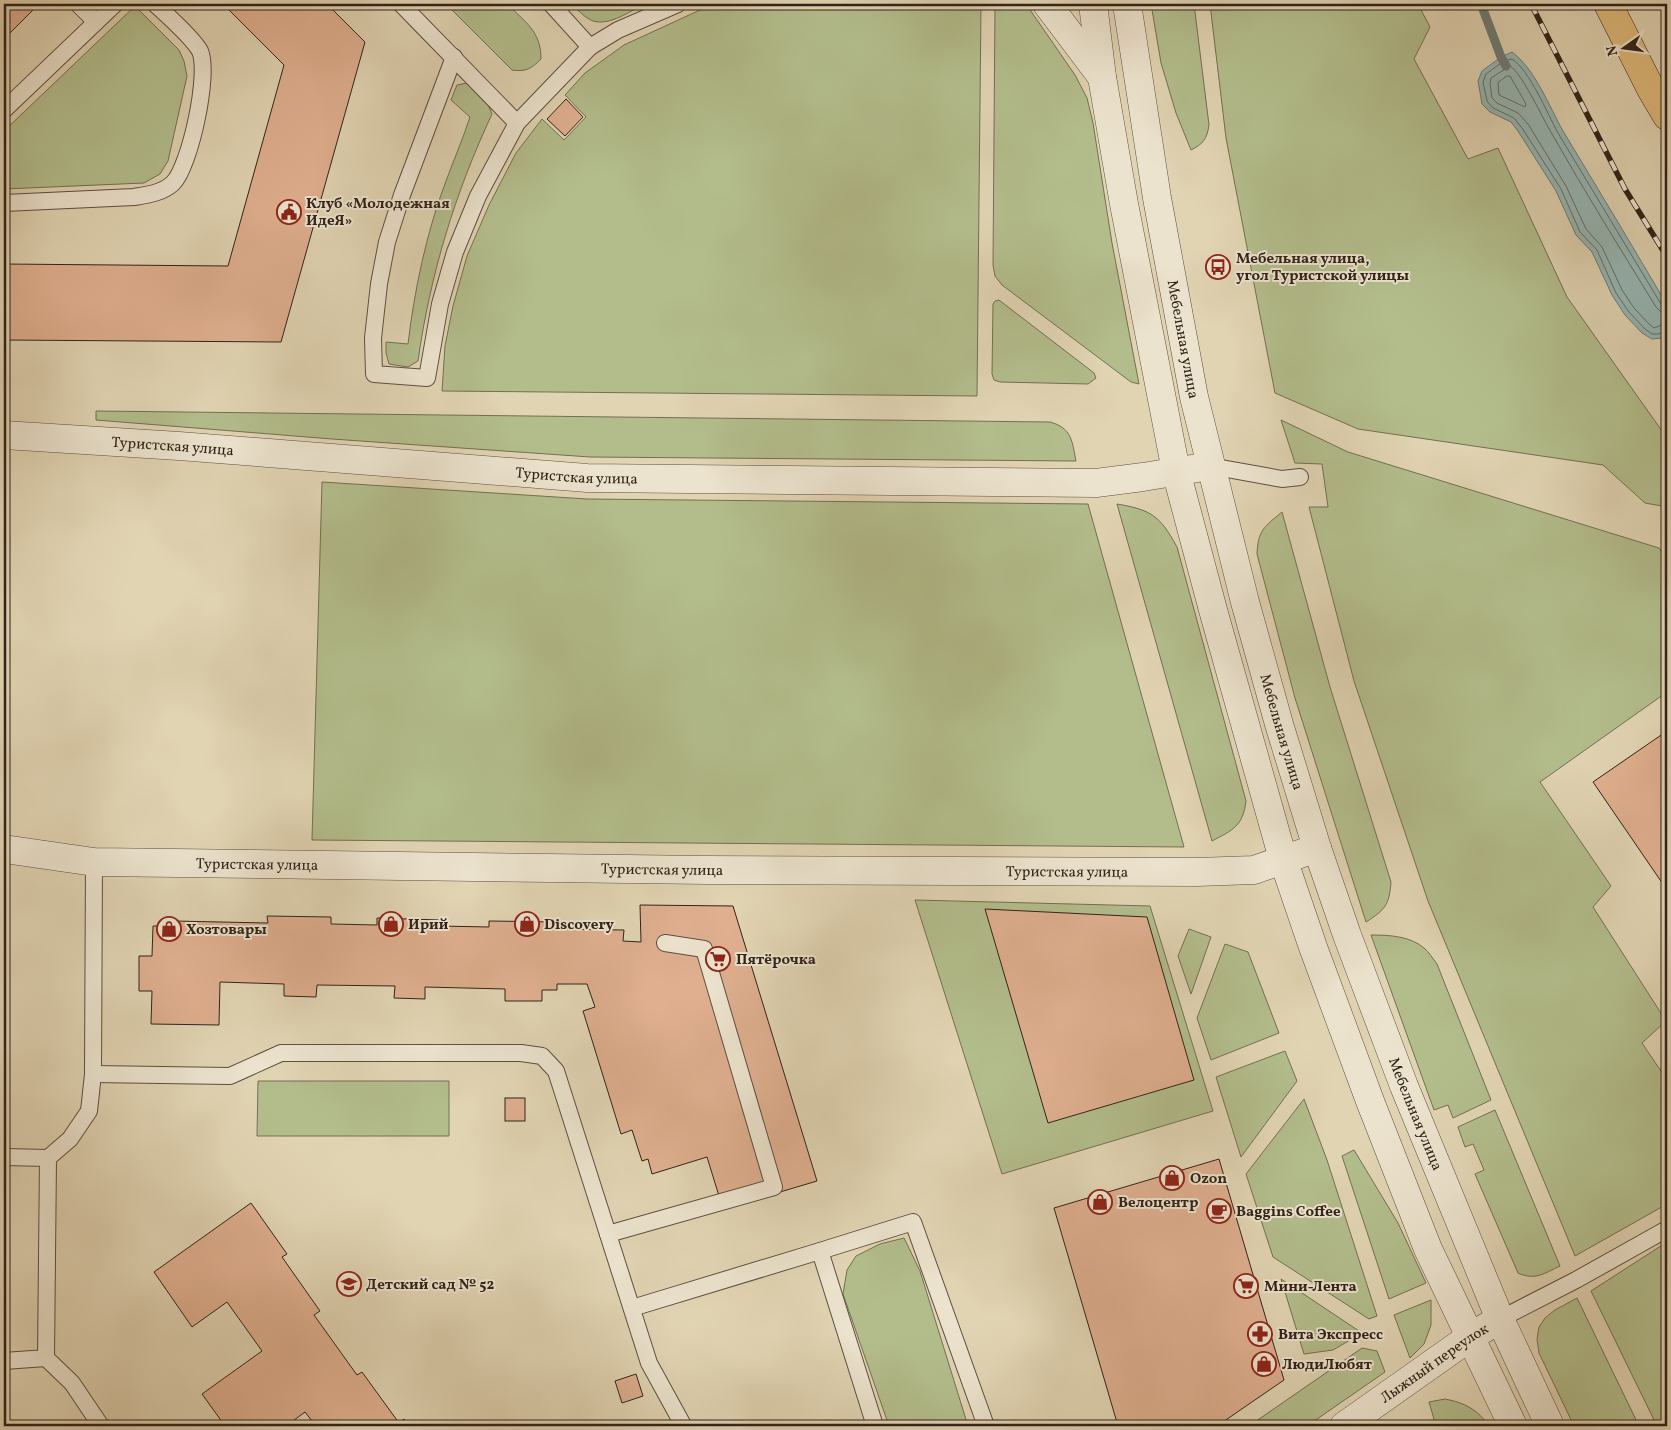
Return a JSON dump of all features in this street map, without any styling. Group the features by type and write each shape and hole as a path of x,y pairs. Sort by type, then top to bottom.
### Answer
{"main road":[{"path":"1608,4 1651,89 1667,116"}],"street":[{"path":"1047,4 1102,77"},
{"path":"1093,4 1102,77 1124,204 1176,471 1212,610 1283,859 1312,947 1428,1249 1513,1426"},
{"name":"Мебельная улица","path":"1127,4 1157,198 1194,397 1245,602 1317,848 1347,935 1404,1086 1500,1319 1550,1426"},
{"name":"Туристская улица","path":"4,435 188,447 587,478 1096,483 1210,466"},
{"name":"Туристская улица","path":"4,849 94,862 707,870 1197,872 1254,870 1317,848"},
{"name":"Лыжный переулок","path":"1344,1426 1470,1337 1500,1319"}],"lane":[{"path":"78,4 96,22"},
{"path":"4,110 115,4"},
{"path":"4,203 150,195 171,185 181,173 187,158 202,88 204,64 200,50 155,4"},
{"path":"401,4 517,123"},
{"path":"551,4 590,47"},
{"path":"454,57 402,195 388,242 379,284 373,338 374,374 427,378 440,304 455,252 478,196 517,123 590,47 618,30 678,4"},
{"path":"1210,466 1282,479 1300,477"},
{"path":"4,1157 48,1158 70,1139 89,1111 93,1074 94,862"},
{"path":"608,1234 774,1187 704,949 665,943"},
{"path":"93,1074 230,1076 281,1053 522,1053 542,1056 556,1071 649,1363 683,1426"},
{"path":"48,1158 46,1358 72,1383 101,1426"},
{"path":"632,1308 913,1222 986,1426"},
{"path":"1500,1319 1576,1280 1667,1229"},
{"path":"820,1251 875,1426"},
{"path":"4,1361 46,1358"}],"green space":[{"path":"446,4 507,4 526,22 535,34 541,59 528,69 521,71 512,70"},
{"path":"571,4 645,4 613,20 600,22 587,18"},
{"path":"713,4 981,4 977,396 442,391 445,346 453,306 467,256 489,205 516,153 542,119 564,140 586,117 565,95 585,73 624,45"},
{"path":"995,4 1026,4 1075,75 1087,98 1139,384 1131,382 1002,285 995,276 993,265"},
{"path":"1151,4 1194,4 1209,125 1204,140 1199,146 1191,150 1176,113 1161,63"},
{"path":"1210,4 1418,4 1430,27 1414,59 1468,159 1498,148 1567,297 1667,438 1667,507 1645,503 1603,465 1358,429 1275,393 1226,138"},
{"path":"135,6 179,50 184,61 187,76 168,161 160,174 144,183 4,189 4,131"},
{"path":"467,83 487,102 492,114 455,204 429,297 418,361 408,367 389,364 386,342 408,344 427,240 439,200 470,117 451,100 457,85"},
{"path":"999,300 1094,373 1096,378 1088,384 1000,382 994,380 992,374 993,304"},
{"path":"96,411 1050,422 1063,428 1070,436 1076,461 590,457 96,420"},
{"path":"1281,420 1348,452 1659,548 1667,560 1667,692 1540,782 1611,886 1593,907 1666,1021 1642,1043 1667,1080 1667,1204 1575,1256 1428,901 1354,681 1309,507 1328,507 1322,464 1295,463"},
{"path":"322,482 587,499 1088,504 1184,847 312,840"},
{"path":"1117,504 1139,509 1154,516 1160,521 1177,547 1246,801 1245,809 1236,826 1212,841"},
{"path":"1282,512 1330,687 1391,882 1385,906 1378,914 1366,922 1295,698 1257,554 1259,539 1263,530"},
{"path":"915,900 1150,906 1213,1111 1002,1174"},
{"path":"1189,929 1211,937 1191,994 1178,956"},
{"path":"1371,935 1392,936 1412,941 1426,950 1437,964 1491,1100 1453,1118 1448,1105 1434,1110"},
{"path":"1225,944 1248,952 1279,1033 1211,1060 1197,1018"},
{"path":"1285,1051 1297,1081 1241,1157 1216,1077"},
{"path":"258,1081 449,1081 449,1136 257,1136"},
{"path":"1304,1099 1327,1160 1377,1316 1369,1319 1273,1257 1246,1174"},
{"path":"1495,1110 1560,1266 1540,1275 1530,1276 1518,1273 1475,1174 1484,1170 1473,1144 1465,1147 1458,1127"},
{"path":"1354,1150 1398,1223 1426,1283 1389,1299 1342,1156"},
{"path":"904,1238 920,1271 968,1426 889,1426 843,1294 847,1270 856,1256 880,1244"},
{"path":"1667,1242 1667,1426 1657,1426 1591,1291"},
{"path":"1281,1279 1362,1333 1333,1350 1304,1354"},
{"path":"1577,1298 1639,1426 1574,1426 1539,1353 1537,1339 1539,1327 1545,1318"},
{"path":"1431,1300 1431,1325 1424,1344 1410,1358 1394,1315"},
{"path":"1362,1348 1377,1351 1385,1372 1307,1426 1249,1426"},
{"path":"1445,1399 1470,1408 1480,1415 1489,1426 1436,1426 1429,1402"}],"water":[{"path":"1512,52 1535,78 1563,131 1667,305 1667,332 1663,338 1652,339 1642,333 1625,315 1612,295 1592,252 1576,235 1556,191 1518,131 1511,122 1490,112 1482,104 1478,81 1482,71 1501,57"}],"building":[{"path":"11,4 39,4 4,39 4,11"},
{"path":"223,4 327,4 365,42 281,342 4,340 4,264 228,266 284,65"},
{"path":"566,99 583,117 565,136 547,119"},
{"path":"1667,731 1667,890 1593,782"},
{"path":"640,905 733,906 817,1181 723,1209 707,1157 652,1174 648,1159 642,1161 632,1130 621,1134 583,1011 595,1007 587,984 557,984 557,990 542,990 542,1001 505,1001 505,989 425,987 425,999 394,998 395,986 317,985 316,997 284,996 284,984 220,982 219,1025 151,1024 152,991 139,991 139,956 152,956 153,926 174,926 174,921 268,923 267,916 331,917 331,924 377,925 377,918 440,920 439,926 489,927 489,921 557,922 557,929 624,930 623,941 641,942"},
{"path":"985,909 1147,917 1194,1080 1048,1123"},
{"path":"505,1098 525,1098 525,1121 505,1121"},
{"path":"1219,1159 1284,1380 1217,1426 1118,1426 1054,1208"},
{"path":"251,1203 287,1254 282,1257 320,1311 314,1315 357,1375 362,1372 399,1423 404,1419 409,1426 316,1426 305,1412 286,1426 225,1426 202,1394 262,1351 227,1302 192,1327 154,1272"},
{"path":"636,1374 643,1396 622,1403 615,1381"}],"waterway":[{"path":"1481,4 1506,66"}],"railway":[{"path":"1531,4 1625,189 1667,257"}],"place":[{"name":"Клуб «Молодежная ИдеЯ»","path":"289,212"},
{"name":"Мебельная улица, угол Туристской улицы","path":"1218,267"},
{"name":"Ирий","path":"391,924"},
{"name":"Discovery","path":"527,924"},
{"name":"Хозтовары","path":"169,929"},
{"name":"Пятёрочка","path":"718,959"},
{"name":"Ozon","path":"1172,1178"},
{"name":"Велоцентр","path":"1100,1202"},
{"name":"Baggins Coffee","path":"1219,1211"},
{"name":"Детский сад № 52","path":"349,1284"},
{"name":"Мини-Лента","path":"1246,1286"},
{"name":"Вита Экспресс","path":"1260,1334"},
{"name":"ЛюдиЛюбят","path":"1264,1364"}]}
